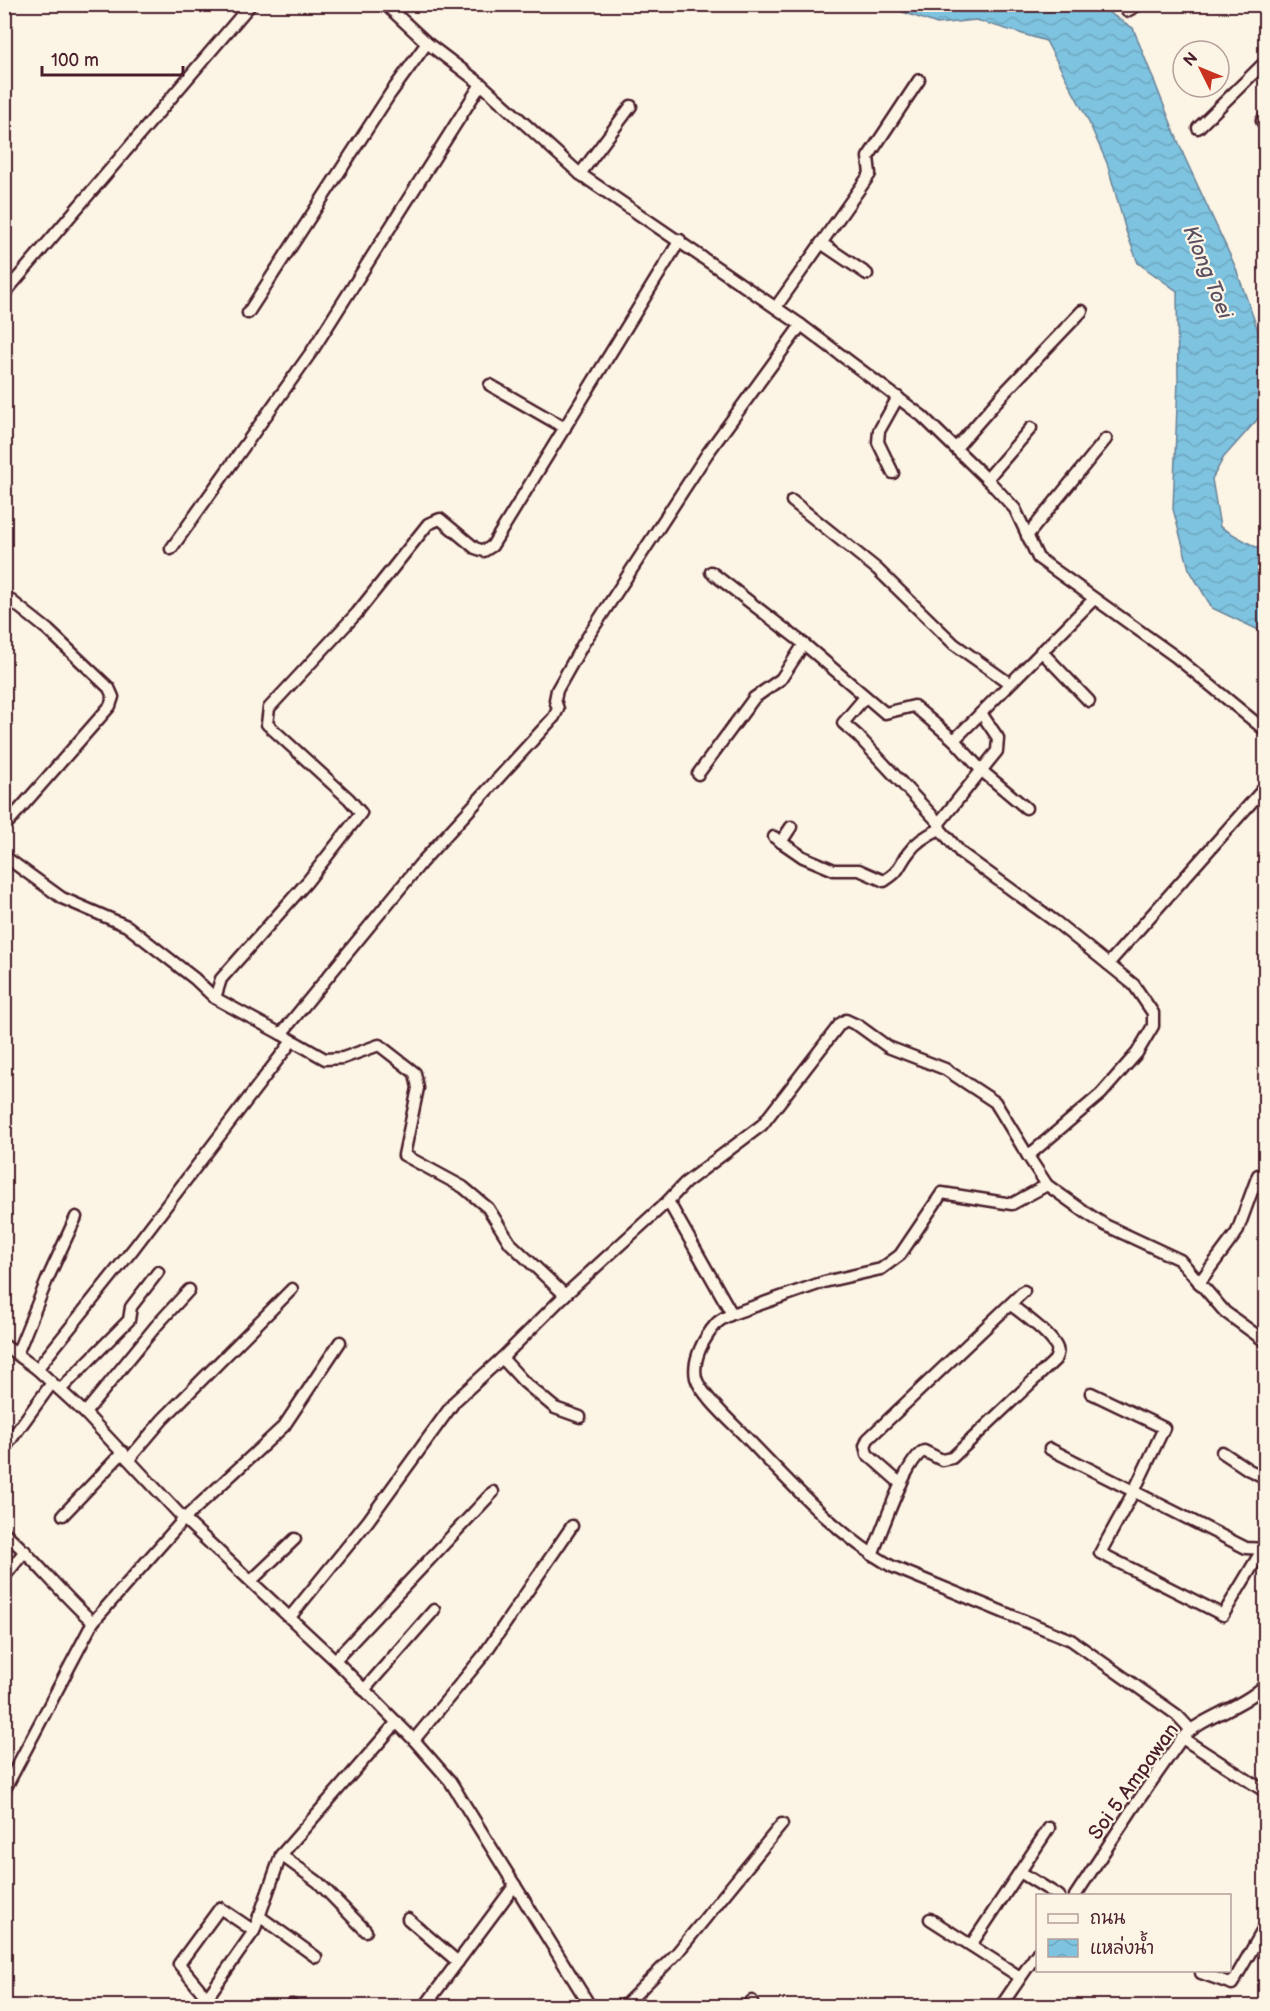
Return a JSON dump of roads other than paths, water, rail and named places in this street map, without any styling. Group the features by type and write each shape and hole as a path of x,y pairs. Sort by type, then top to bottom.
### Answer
{"street":[{"path":"4,294 251,4"},
{"path":"385,4 427,43 481,84 580,174 776,307 922,416 1015,509 1038,558 1176,657 1266,731"},
{"path":"1127,11 1140,4"},
{"path":"248,313 390,94 427,43"},
{"path":"1198,128 1266,61"},
{"path":"776,307 870,174 868,157 919,80"},
{"path":"171,549 312,351 481,84"},
{"path":"580,174 631,106"},
{"path":"1266,114 1262,121 1266,127"},
{"path":"215,998 221,979 307,882 360,813 349,799 267,724 268,708 357,613 428,524 440,519 475,548 484,551 492,546 680,240"},
{"path":"821,243 867,274"},
{"path":"956,448 1004,393 1082,311"},
{"path":"281,1034 421,863 554,717 558,709 555,700 557,690 583,644 707,454 801,325"},
{"path":"490,385 565,428"},
{"path":"893,473 878,442 879,431 897,397"},
{"path":"987,479 1031,428"},
{"path":"1027,536 1106,439"},
{"path":"792,501 877,569 954,644 1009,683"},
{"path":"711,572 804,644 885,713 914,706 954,740 982,771 1026,808"},
{"path":"4,595 48,630 110,688 113,697 110,706 4,828"},
{"path":"954,740 1094,599"},
{"path":"698,774 754,698 781,679 804,644"},
{"path":"1041,651 1089,701"},
{"path":"865,697 843,723 858,736 961,853 1056,922 1134,985 1153,1013 1153,1026 1137,1053 1101,1094 1028,1156"},
{"path":"791,827 777,839 803,857 834,870 860,870 884,880 896,874 909,851 939,826 996,751 998,738 981,713"},
{"path":"1108,964 1266,786"},
{"path":"4,856 62,898 127,927 195,979 215,998 325,1059 343,1058 379,1046 415,1073 418,1088 404,1155 463,1187 488,1208 510,1243 566,1295"},
{"path":"290,1617 368,1521 455,1401 685,1183 762,1125 840,1024 846,1020 859,1026 888,1047 945,1069 995,1102 1047,1185 1105,1225 1180,1260 1225,1312 1266,1342"},
{"path":"37,1369 134,1248 292,1041"},
{"path":"1199,1283 1237,1232 1258,1175"},
{"path":"1047,1185 1012,1204 942,1193 900,1255 881,1269 824,1282 732,1314 717,1322 695,1363 697,1380 715,1405 789,1481 872,1555 891,1566 1071,1640 1177,1715 1191,1730"},
{"path":"668,1201 732,1314"},
{"path":"17,1354 76,1216"},
{"path":"4,1449 56,1386 129,1320 131,1307 158,1272"},
{"path":"63,1515 163,1419 292,1289"},
{"path":"85,1413 156,1326 189,1290"},
{"path":"901,1484 867,1454 865,1446 868,1439 1024,1291"},
{"path":"872,1555 901,1484 918,1453 924,1451 942,1460 952,1458 1055,1360 1058,1354 1057,1346 1032,1321 1011,1305"},
{"path":"4,1791 93,1622 184,1519 284,1426 340,1342"},
{"path":"4,1345 37,1369 85,1413 184,1519 335,1660 414,1740 450,1781 590,2007"},
{"path":"502,1358 524,1382 555,1408 580,1418"},
{"path":"1050,1449 1134,1491 1246,1548 1264,1550 1223,1615 1100,1553 1134,1491 1164,1428 1091,1393"},
{"path":"1222,1452 1266,1478"},
{"path":"335,1660 494,1492"},
{"path":"414,1740 483,1656 572,1526"},
{"path":"4,1532 93,1622"},
{"path":"251,1581 295,1539"},
{"path":"4,1577 25,1551"},
{"path":"364,1690 434,1610"},
{"name":"Soi 5 Ampawan","path":"1076,1894 1182,1738 1191,1730 1236,1707 1266,1684"},
{"path":"254,1931 220,1908 179,1964 210,2002 254,1931 281,1855 397,1722"},
{"path":"1182,1738 1266,1792"},
{"path":"624,2007 676,1953 782,1824"},
{"path":"971,1945 1049,1828"},
{"path":"281,1855 318,1882 366,1931"},
{"path":"1020,1872 1056,1894"},
{"path":"425,2007 515,1885"},
{"path":"259,1916 316,1957"},
{"path":"408,1918 458,1962"},
{"path":"930,1919 1020,1977"},
{"path":"1201,1973 1232,1984 1266,1925"},
{"path":"1001,2007 1036,1955"}],"water":[{"name":"Klong Toei","path":"883,5 1097,5 1133,28 1184,156 1235,266 1265,350 1265,411 1224,457 1212,479 1220,527 1265,551 1265,633 1212,608 1189,569 1173,509 1178,380 1177,291 1138,263 1126,231 1107,163 1087,118 1046,41 976,20 937,24"}]}
